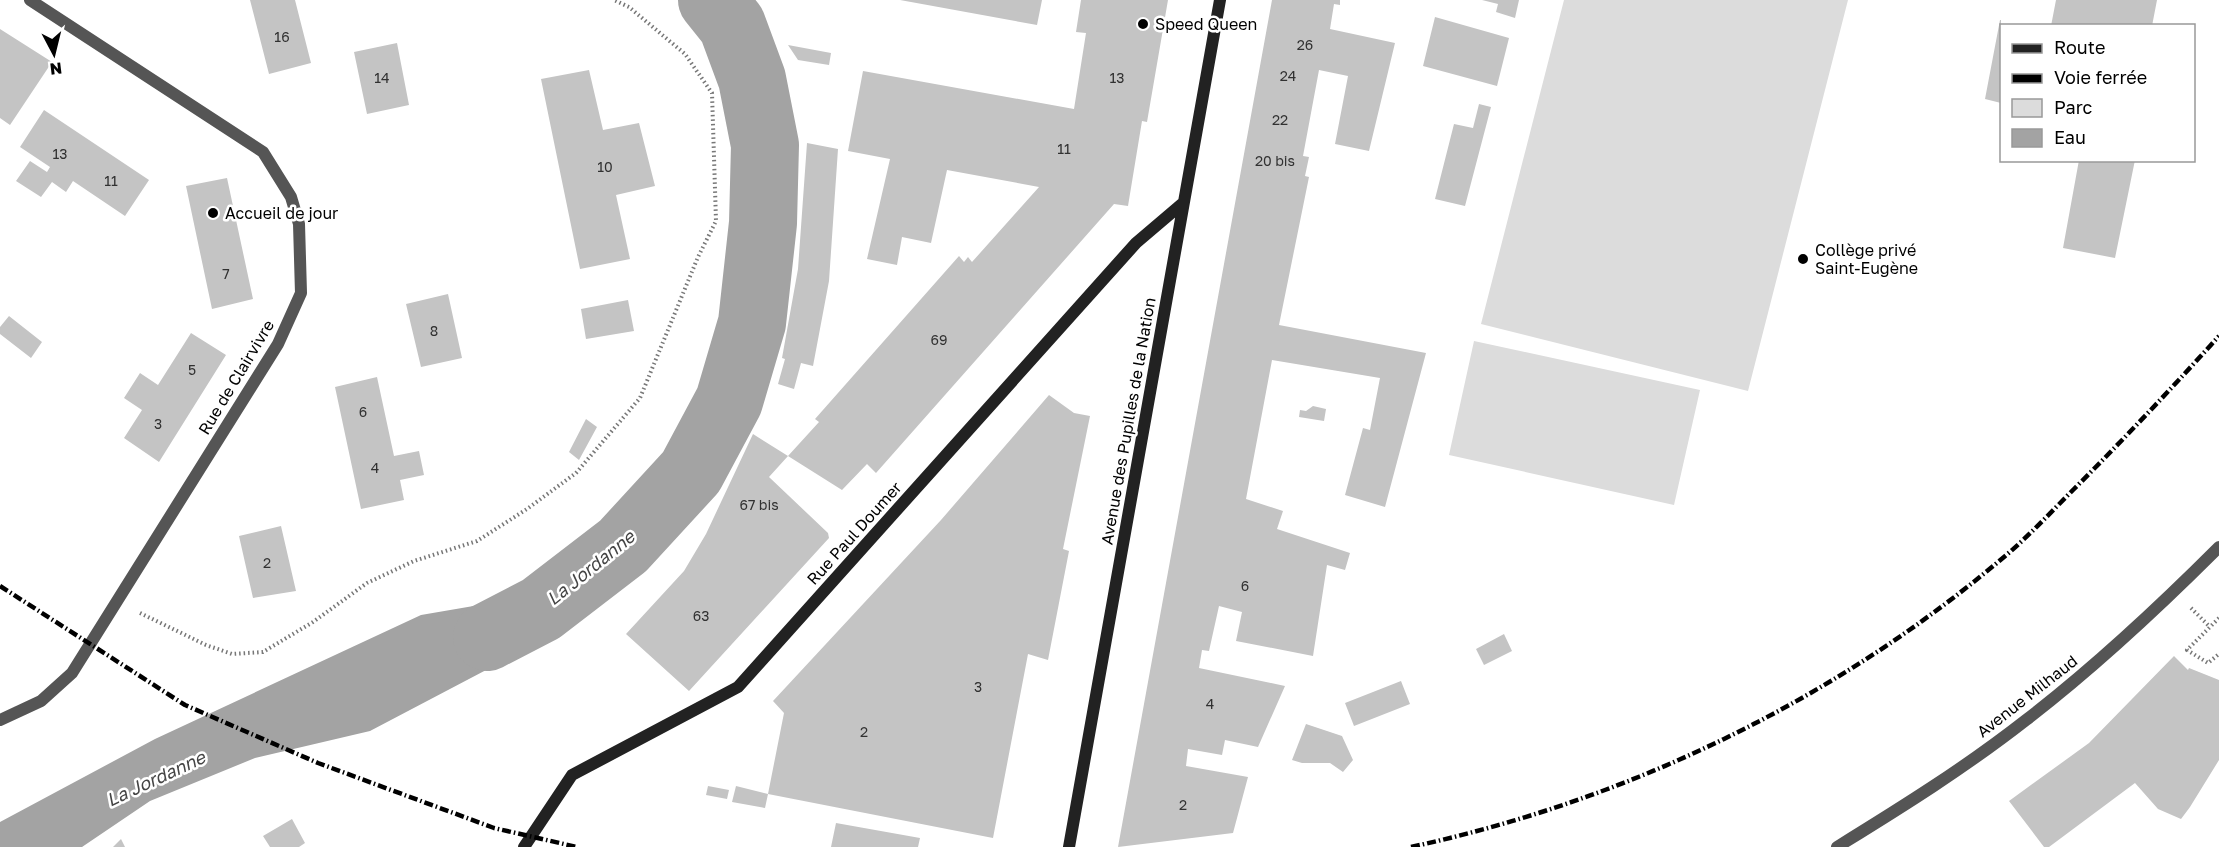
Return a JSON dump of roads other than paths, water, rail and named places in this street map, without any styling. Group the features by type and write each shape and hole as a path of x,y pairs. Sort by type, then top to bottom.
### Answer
{"main road":[{"name":"Avenue des Pupilles de la Nation","path":"1069,847 1220,0"},
{"name":"Rue Paul Doumer","path":"524,847 572,776 738,687 1136,243 1183,203"}],"street":[{"name":"Rue de Clairvivre","path":"0,720 40,701 72,673 118,603 278,344 301,293 299,224 291,197 263,152 30,0"},
{"name":"Avenue Milhaud","path":"1837,847 1922,794 2026,720 2115,647 2219,547"}],"water":[{"path":"566,590 488,669 370,731 255,758 150,801 82,847 0,847 0,822 155,739 421,615"}],"waterway":[{"name":"La Jordanne","path":"487,637 541,609 623,546 691,472 729,401 752,323 763,223 765,145 752,79 732,25 712,0"}],"railway":[{"path":"1411,847 1492,827 1571,802 1649,773 1799,700 1870,656 1939,609 2022,541 2166,394 2219,336"},
{"path":"0,586 185,705 318,763 494,828 577,847"}],"place":[{"name":"Speed Queen","path":"1143,24"},
{"name":"Accueil de jour","path":"213,213"},
{"name":"Collège privé Saint-Eugène","path":"1803,259"}]}
